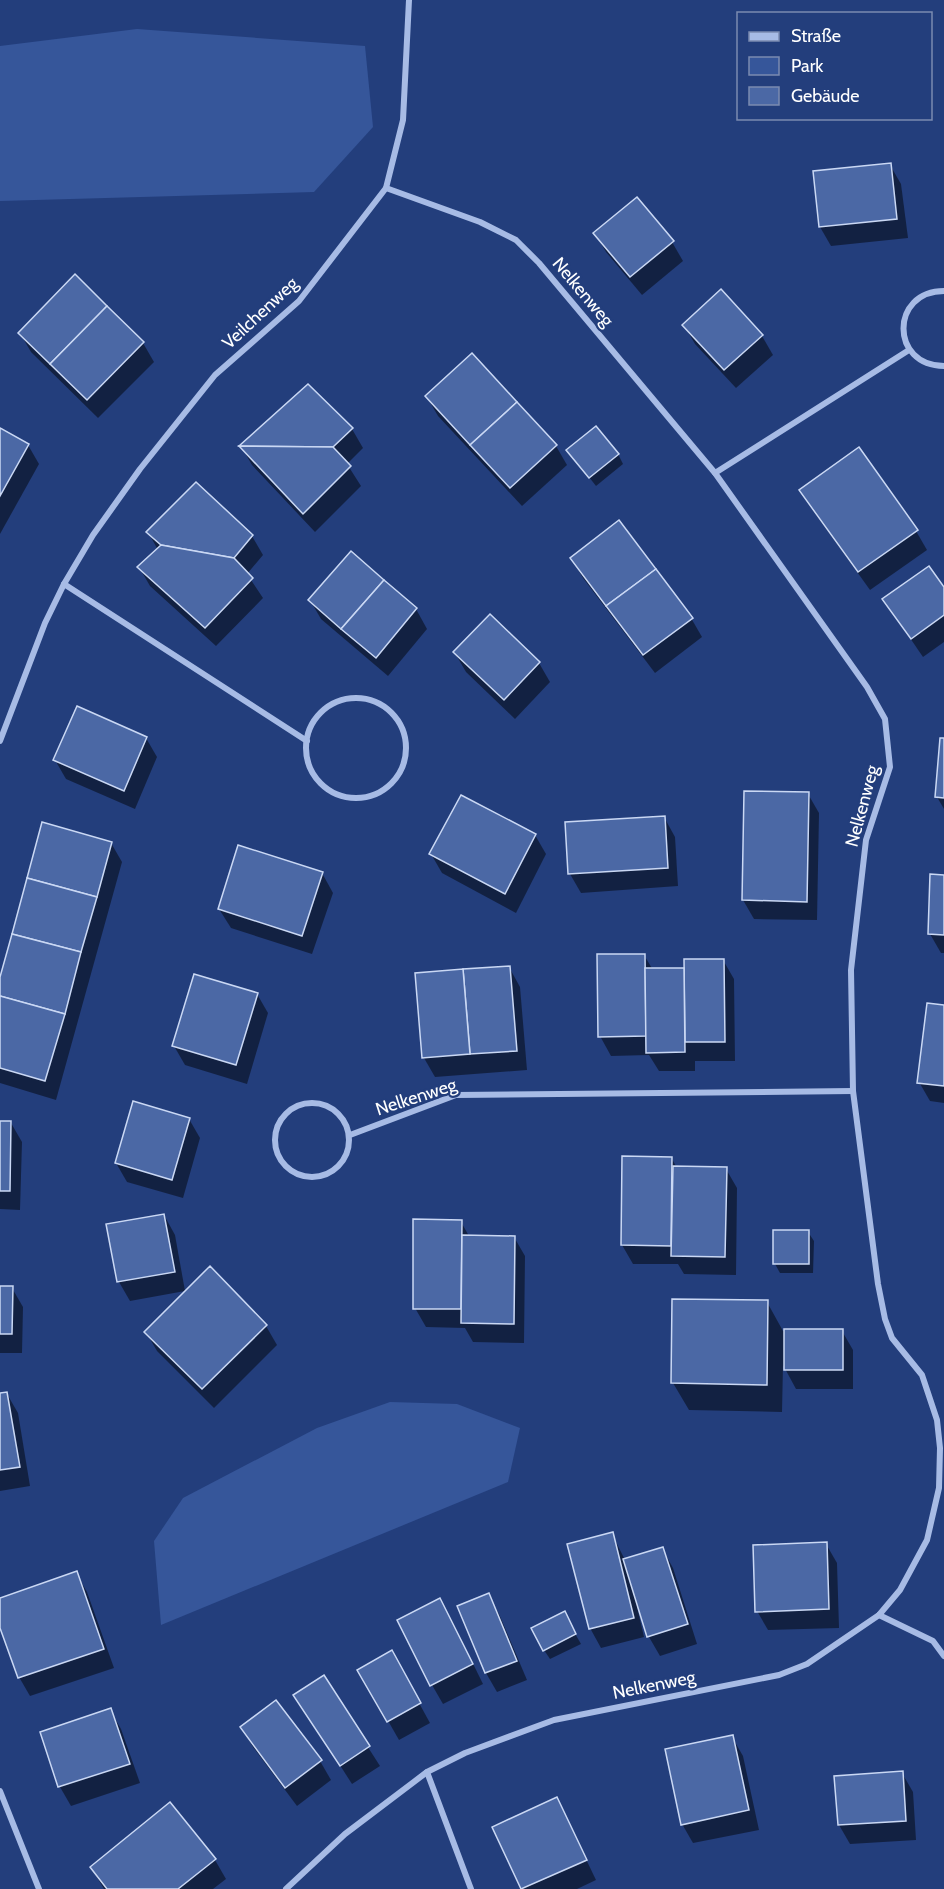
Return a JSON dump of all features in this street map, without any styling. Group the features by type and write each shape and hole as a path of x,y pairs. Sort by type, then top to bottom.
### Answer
{"street":[{"name":"Veilchenweg","path":"0,741 45,623 64,584 93,536 140,469 215,375 299,301 386,188 403,120 409,0"},
{"name":"Nelkenweg","path":"286,1889 345,1834 427,1773 465,1753 554,1720 779,1675 807,1664 879,1615 900,1590 927,1540 939,1488 937,1420 922,1375 892,1338 885,1319 878,1284 853,1091 851,970 866,840 890,767 885,719 867,687 715,472 539,263 516,240 480,222 386,188"},
{"path":"944,291 933,291 920,297 909,308 903,322 904,337 909,350 920,361 934,366 944,366"},
{"path":"715,472 909,350"},
{"path":"64,584 307,741"},
{"path":"352,698 371,701 389,710 401,726 406,745 403,765 394,781 379,793 359,798 340,796 323,786 311,771 305,752 307,741 308,733 318,716 333,704 352,698"},
{"name":"Nelkenweg","path":"350,1136 456,1095 853,1091"},
{"path":"307,1103 322,1104 335,1111 345,1122 350,1136 349,1150 342,1163 331,1173 317,1178 303,1177 289,1170 280,1159 275,1146 276,1131 282,1118 294,1108 307,1103"},
{"path":"879,1615 933,1641 944,1656"},
{"path":"427,1773 471,1889"},
{"path":"0,1791 39,1889"}],"green space":[{"path":"137,29 365,46 373,127 314,192 0,201 0,46"},
{"path":"390,1402 457,1404 520,1428 508,1482 161,1625 154,1541 183,1498 317,1428"}],"building":[{"path":"891,163 897,219 819,227 813,171"},
{"path":"637,197 674,241 630,277 593,233"},
{"path":"75,274 107,306 50,364 18,333"},
{"path":"721,289 763,335 724,370 682,325"},
{"path":"107,306 144,342 87,400 50,364"},
{"path":"472,353 517,402 470,445 425,396"},
{"path":"308,384 353,428 333,447 239,446"},
{"path":"517,402 557,445 510,488 470,445"},
{"path":"596,426 619,454 589,478 566,450"},
{"path":"0,428 29,444 0,496"},
{"path":"239,446 333,447 351,466 303,514"},
{"path":"859,447 918,530 858,572 799,490"},
{"path":"196,482 253,535 234,558 161,545 146,532"},
{"path":"619,520 656,569 606,606 570,558"},
{"path":"161,545 234,558 253,578 205,628 137,567"},
{"path":"351,551 384,580 341,629 308,600"},
{"path":"929,566 944,587 944,615 911,639 882,599"},
{"path":"656,569 693,618 643,655 606,606"},
{"path":"384,580 417,608 376,658 341,629"},
{"path":"490,614 540,662 504,700 453,652"},
{"path":"77,706 147,737 124,791 53,760"},
{"path":"940,738 944,738 944,798 935,797"},
{"path":"744,791 809,792 807,902 742,900"},
{"path":"461,795 536,834 505,894 429,854"},
{"path":"665,816 668,868 568,874 565,822"},
{"path":"42,822 112,842 97,897 27,878"},
{"path":"238,845 323,872 302,936 218,909"},
{"path":"930,874 944,875 944,935 928,934"},
{"path":"27,878 97,897 81,952 12,934"},
{"path":"12,934 81,952 65,1014 0,996 0,977"},
{"path":"597,954 645,954 646,1036 598,1037"},
{"path":"684,959 724,959 725,1042 685,1042"},
{"path":"510,966 517,1051 470,1054 463,969"},
{"path":"645,968 684,968 685,1052 646,1053"},
{"path":"463,969 470,1054 422,1058 415,973"},
{"path":"194,974 258,993 236,1065 172,1046"},
{"path":"0,996 65,1014 45,1081 0,1068"},
{"path":"927,1003 944,1005 944,1086 917,1083"},
{"path":"133,1101 190,1118 172,1180 115,1163"},
{"path":"0,1121 11,1121 10,1191 0,1191"},
{"path":"622,1156 672,1157 671,1246 621,1245"},
{"path":"673,1166 727,1167 725,1257 671,1256"},
{"path":"164,1214 175,1272 117,1282 106,1224"},
{"path":"413,1219 462,1220 461,1309 413,1309"},
{"path":"773,1230 809,1230 809,1264 773,1264"},
{"path":"462,1235 515,1236 514,1324 461,1323"},
{"path":"210,1266 267,1325 202,1389 144,1332"},
{"path":"0,1286 13,1286 12,1334 0,1334"},
{"path":"672,1299 768,1300 767,1385 671,1383"},
{"path":"784,1329 843,1329 843,1370 784,1370"},
{"path":"7,1392 20,1467 0,1470 0,1393"},
{"path":"613,1532 634,1618 589,1629 567,1544"},
{"path":"827,1542 829,1609 755,1612 753,1545"},
{"path":"663,1547 688,1624 647,1637 623,1559"},
{"path":"77,1571 104,1649 18,1678 0,1628 0,1598"},
{"path":"489,1593 517,1661 485,1673 457,1606"},
{"path":"440,1598 473,1664 430,1686 397,1620"},
{"path":"565,1611 576,1634 543,1651 531,1628"},
{"path":"392,1650 421,1703 387,1722 357,1670"},
{"path":"324,1675 370,1746 340,1766 293,1695"},
{"path":"276,1700 322,1760 285,1788 240,1727"},
{"path":"111,1708 130,1764 58,1787 40,1732"},
{"path":"733,1735 749,1810 681,1825 665,1749"},
{"path":"903,1771 906,1821 838,1825 834,1776"},
{"path":"557,1797 587,1860 521,1889 492,1827"},
{"path":"170,1802 216,1859 178,1889 107,1889 90,1867"}]}
